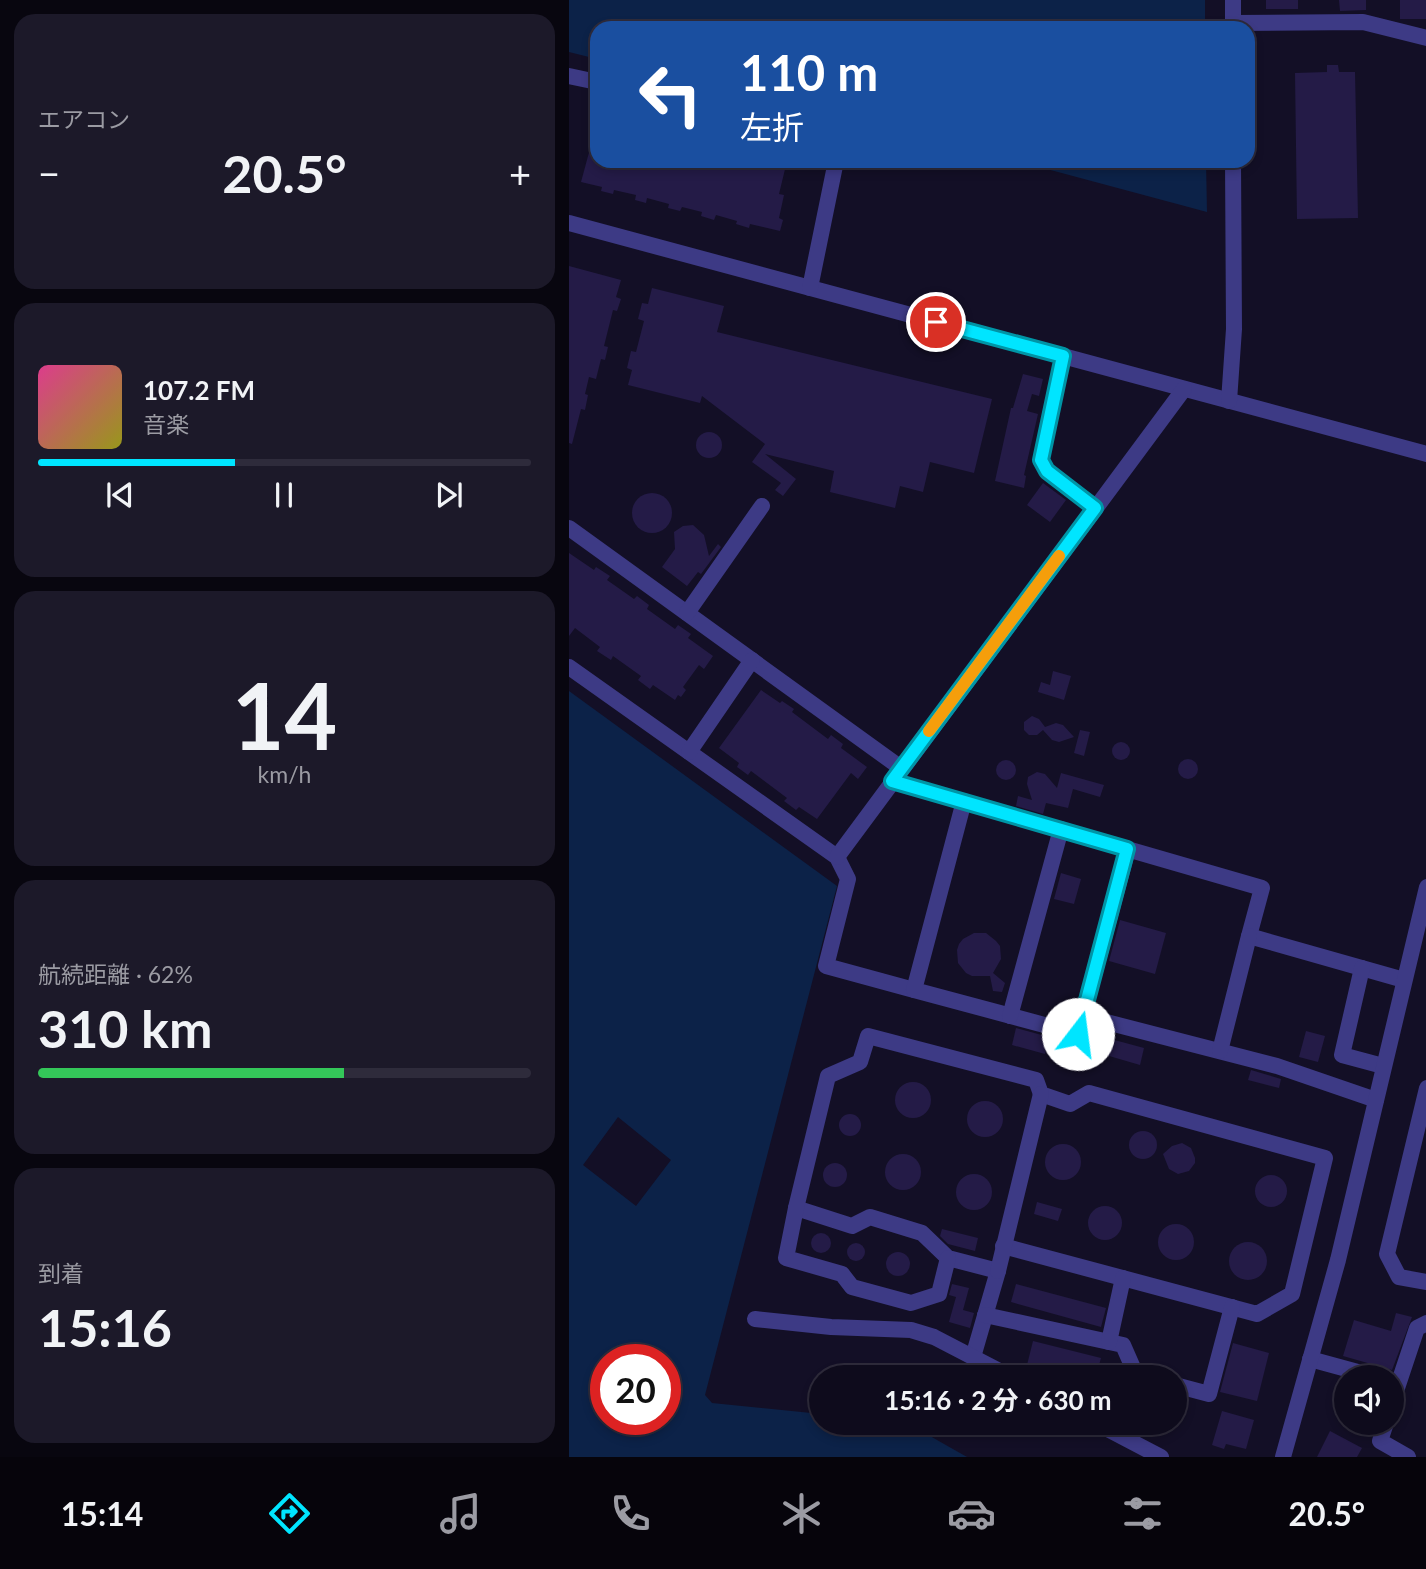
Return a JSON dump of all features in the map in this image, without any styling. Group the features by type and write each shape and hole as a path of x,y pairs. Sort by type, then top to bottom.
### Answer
{"street":[{"path":"1233,0 1233,21"},
{"path":"1255,24 1363,22 1426,38"},
{"path":"569,76 590,80"},
{"path":"810,288 835,168"},
{"path":"1229,401 1234,329 1233,168"},
{"path":"569,223 1426,454"},
{"path":"1063,356 1041,460 1047,471 1095,508"},
{"path":"837,857 1184,389"},
{"path":"687,613 762,506"},
{"path":"569,528 752,660 897,774 964,801 1262,888 1220,1051"},
{"path":"689,752 752,660"},
{"path":"569,667 837,857 848,879 826,966 1078,1034 1127,849"},
{"path":"914,990 964,801"},
{"path":"1010,1016 1061,830"},
{"path":"1283,1457 1338,1260 1426,887"},
{"path":"1249,936 1404,980"},
{"path":"1362,968 1342,1055 1383,1066"},
{"path":"1083,1016 1277,1066 1376,1100"},
{"path":"948,1258 939,1294 911,1303 852,1287 842,1275 787,1258 796,1208 828,1076 860,1062 868,1036 1036,1080 1041,1094 998,1271 973,1357"},
{"path":"1426,1088 1387,1254 1399,1276 1426,1282"},
{"path":"1003,1246 1257,1314 1292,1294 1325,1158 1089,1093 1070,1104 1041,1094"},
{"path":"796,1208 852,1226 870,1217 922,1234 948,1258 998,1271"},
{"path":"1109,1342 1123,1278"},
{"path":"1187,1388 1209,1394 1232,1307"},
{"path":"985,1315 1123,1345 1133,1365"},
{"path":"755,1319 831,1327 911,1330 934,1337 988,1365"},
{"path":"1402,1365 1417,1328 1426,1323"},
{"path":"1310,1359 1334,1366"},
{"path":"1130,1435 1161,1457"},
{"path":"1382,1435 1380,1441 1408,1457"}],"water":[{"path":"569,0 1205,0 1205,21 590,21 590,57 569,52"},
{"path":"1043,168 1206,168 1207,212"},
{"path":"569,691 837,886 705,1395 712,1403 809,1413 809,1435 928,1435 967,1457 569,1457","holes":["618,1117 671,1160 636,1206 583,1165"]}],"building":[{"path":"1266,0 1298,0 1298,9 1266,9"},
{"path":"1339,0 1366,0 1366,10 1340,11"},
{"path":"1400,0 1427,0 1427,19 1400,19"},
{"path":"1327,65 1338,65 1339,72 1355,72 1358,218 1297,219 1295,73 1327,72"},
{"path":"590,149 590,168 785,168 779,194 784,195 779,218 783,220 780,231 750,224 749,228 736,224 737,221 716,215 714,220 701,216 702,212 682,207 680,211 668,208 669,204 647,198 646,203 635,200 636,195 614,190 613,194 601,191 602,187 581,182"},
{"path":"569,266 621,280 616,297 621,299 617,311 613,310 604,346 608,347 605,360 601,359 596,379 589,377 585,410 581,409 572,444 569,443"},
{"path":"652,288 724,306 717,332 992,399 974,473 930,462 923,492 900,486 895,508 830,492 834,471 765,454 796,479 783,496 775,490 781,483 752,462 765,444 702,396 700,403 628,385 632,370 627,368 631,351 636,352 644,321 638,319 642,303 648,304"},
{"path":"1023,374 1043,379 1039,396 1032,394 1027,411 1038,414 1024,475 1024,488 995,481 1011,408"},
{"path":"709,432 718,436 722,445 718,454 709,458 700,454 696,445 700,436"},
{"path":"1043,483 1066,500 1050,522 1027,505"},
{"path":"652,493 666,499 672,513 666,527 652,533 638,527 632,513 638,499"},
{"path":"693,525 704,535 709,556 718,544 721,547 701,574 698,572 687,586 662,567 675,549 674,532 683,526"},
{"path":"569,553 594,570 596,567 610,576 607,580 634,599 637,596 649,605 647,609 675,629 678,625 691,634 688,638 713,656 704,669 699,665 683,687 686,690 681,697 678,695 675,700 653,685 650,689 638,680 641,676 613,656 611,660 597,651 600,647 575,628 569,636"},
{"path":"1053,671 1071,676 1064,700 1038,692 1041,682 1050,685"},
{"path":"761,690 794,709 792,712 828,739 831,735 843,744 841,748 867,767 858,779 851,773 817,819 799,807 796,810 784,801 787,798 751,771 748,775 737,767 739,763 719,748"},
{"path":"1032,716 1039,719 1045,727 1056,723 1063,725 1074,737 1059,742 1052,740 1043,730 1037,735 1029,735 1024,730 1024,722"},
{"path":"1080,730 1090,732 1084,756 1074,753"},
{"path":"1117,742 1125,742 1130,751 1128,758 1117,760 1112,755 1112,747"},
{"path":"1188,759 1195,762 1198,769 1195,776 1188,779 1181,776 1178,769 1181,762"},
{"path":"1006,760 1013,763 1016,770 1013,777 1006,780 999,777 996,770 999,763"},
{"path":"1037,772 1045,774 1057,788 1061,773 1104,785 1100,797 1073,789 1068,808 1046,803 1043,814 1016,806 1018,796 1032,800 1027,784 1028,777"},
{"path":"1061,873 1081,879 1074,904 1054,899"},
{"path":"1120,920 1166,933 1155,974 1109,961"},
{"path":"974,933 986,933 1000,946 1001,959 993,973 1005,983 1002,992 993,991 990,976 972,976 958,963 959,944"},
{"path":"1016,1028 1049,1037 1045,1054 1012,1045"},
{"path":"1306,1031 1325,1036 1318,1062 1299,1057"},
{"path":"1096,1035 1144,1048 1140,1065 1092,1051"},
{"path":"1251,1070 1281,1079 1279,1088 1248,1080"},
{"path":"913,1082 926,1087 931,1100 926,1113 913,1118 900,1113 895,1100 900,1087"},
{"path":"985,1101 998,1106 1003,1119 998,1132 985,1137 972,1132 967,1119 972,1106"},
{"path":"850,1114 858,1117 861,1125 858,1133 850,1136 842,1133 839,1125 842,1117"},
{"path":"1143,1131 1153,1135 1157,1145 1153,1155 1143,1159 1133,1155 1129,1145 1133,1135"},
{"path":"1182,1143 1191,1148 1195,1163 1189,1171 1178,1174 1169,1169 1163,1154 1172,1146"},
{"path":"1063,1144 1076,1149 1081,1162 1076,1175 1063,1180 1050,1175 1045,1162 1050,1149"},
{"path":"903,1154 916,1159 921,1172 916,1185 903,1190 890,1185 885,1172 890,1159"},
{"path":"835,1163 843,1167 847,1175 843,1183 835,1187 827,1183 823,1175 827,1167"},
{"path":"974,1174 987,1179 992,1192 987,1205 974,1210 961,1205 956,1192 961,1179"},
{"path":"1271,1175 1282,1180 1287,1191 1282,1202 1271,1207 1260,1202 1255,1191 1260,1180"},
{"path":"1037,1202 1062,1209 1058,1221 1034,1214"},
{"path":"1105,1206 1117,1211 1122,1223 1117,1235 1105,1240 1093,1235 1088,1223 1093,1211"},
{"path":"1176,1224 1189,1229 1194,1242 1189,1255 1176,1260 1163,1255 1158,1242 1163,1229"},
{"path":"942,1229 978,1238 975,1251 948,1244 940,1236"},
{"path":"821,1233 828,1236 831,1243 828,1250 821,1253 814,1250 811,1243 814,1236"},
{"path":"1248,1242 1261,1248 1267,1261 1261,1274 1248,1280 1235,1274 1229,1261 1235,1248"},
{"path":"852,1243 860,1243 865,1252 863,1259 852,1261 847,1256 847,1248"},
{"path":"898,1252 909,1259 910,1264 903,1275 898,1276 887,1269 886,1264 893,1253"},
{"path":"952,1284 969,1288 963,1310 974,1313 970,1328 949,1322 956,1297 949,1295"},
{"path":"1016,1284 1106,1308 1101,1327 1011,1302"},
{"path":"1396,1313 1412,1317 1394,1365 1374,1365 1343,1356 1354,1320 1391,1331"},
{"path":"1033,1341 1101,1358 1099,1365 1027,1365"},
{"path":"1233,1343 1269,1353 1257,1401 1220,1392"},
{"path":"1222,1411 1254,1420 1246,1449 1226,1444 1224,1449 1212,1445"},
{"path":"1330,1431 1362,1448 1357,1457 1317,1457"}],"slow traffic":[{"path":"929,731 1059,556"}],"route":[{"path":"936,322 1063,356 1041,460 1047,471 1095,508 892,781 1127,849 1078,1034"}]}
